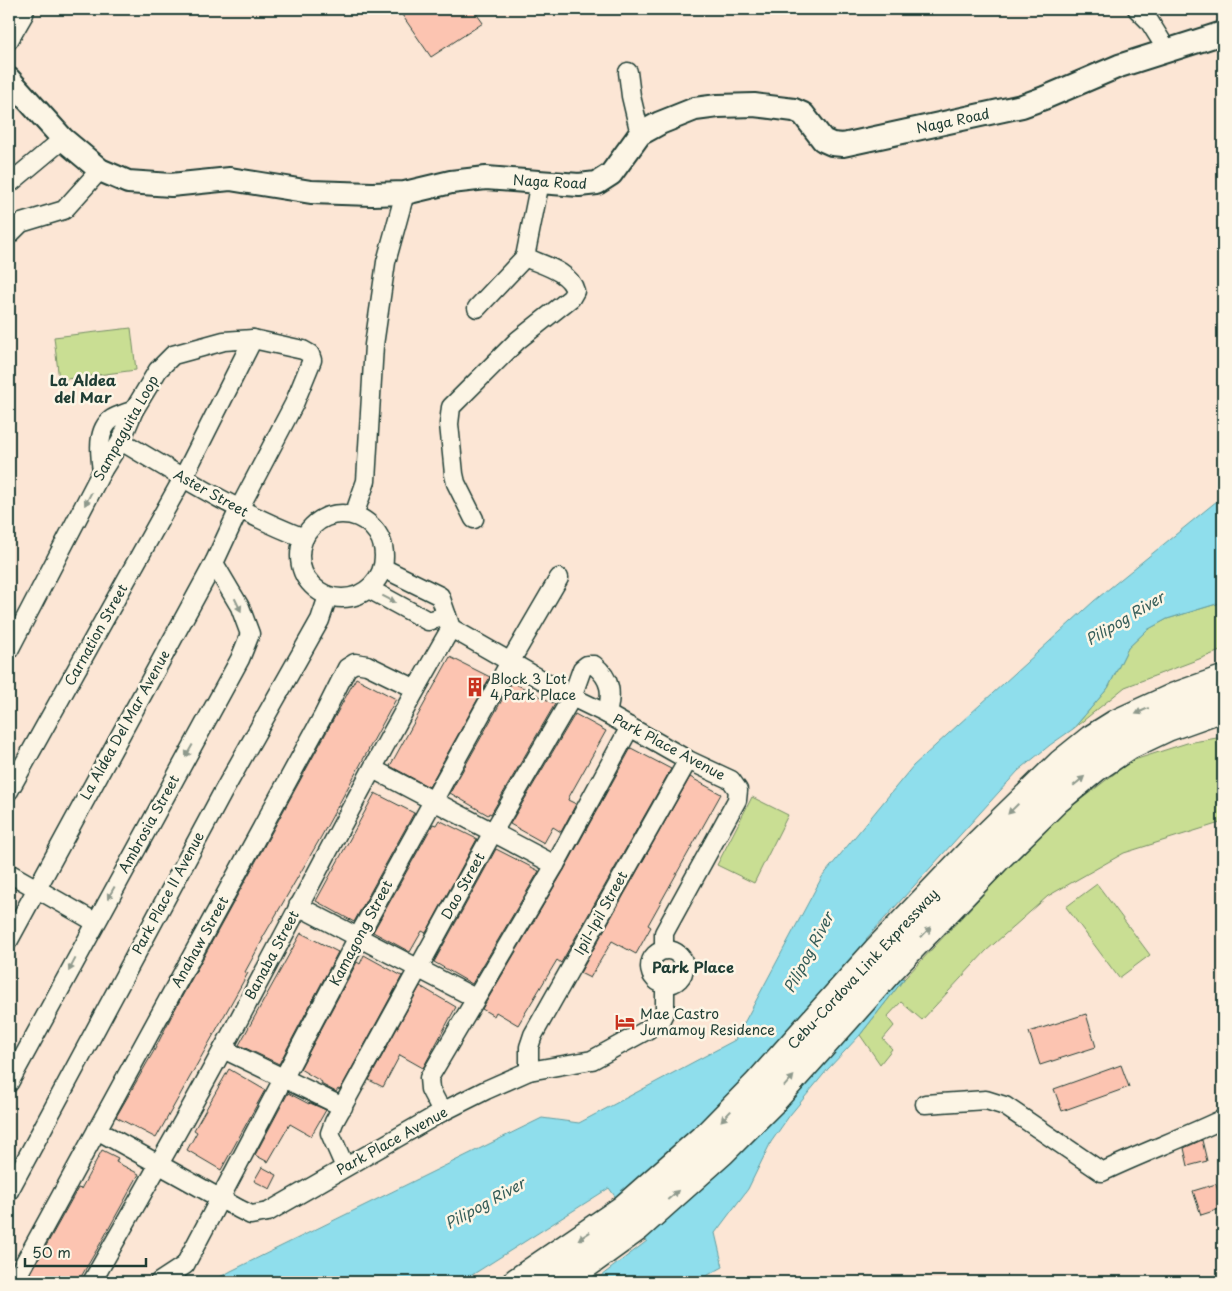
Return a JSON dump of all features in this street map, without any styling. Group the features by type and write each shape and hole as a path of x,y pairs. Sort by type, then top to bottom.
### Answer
{"highway":[{"name":"Cebu-Cordova Link Expressway","path":"885,959 1030,793 1078,750 1102,732 1138,713 1175,697 1223,680"},
{"name":"Cebu-Cordova Link Expressway","path":"561,1282 630,1218 758,1084 885,959 997,858 1056,800 1110,756 1129,745 1166,727 1215,712"},
{"name":"Cebu-Cordova Link Expressway","path":"517,1282 630,1218"}],"street":[{"path":"9,40 25,9"},
{"path":"1137,9 1150,21 1167,50"},
{"name":"Naga Road","path":"9,79 63,139 100,170 128,182 171,185 230,179 311,192 405,193 451,182 486,178 578,185 597,183 611,174 640,134 660,123 695,109 718,106 754,105 776,107 803,114 823,140 832,144 843,145 1022,106 1119,66 1223,33"},
{"path":"628,72 631,96 640,134"},
{"path":"9,184 63,139"},
{"path":"9,235 21,223 64,210 100,170"},
{"path":"477,308 525,257 540,182"},
{"path":"354,515 366,481 374,345 386,262 405,193"},
{"path":"474,519 456,483 454,474 449,418 451,407 518,340 572,298 575,291 573,284 567,277 525,257"},
{"name":"Sampaguita Loop","path":"9,650 102,471 121,441 134,410 158,370 173,355 224,341 253,339 303,350 310,354 312,360 294,404 239,509"},
{"name":"Carnation Street","path":"9,791 183,478 253,339"},
{"path":"102,471 101,447 103,430 111,420 134,410"},
{"name":"Aster Street","path":"121,441 183,478 271,526 304,538"},
{"name":"La Aldea Del Mar Avenue","path":"9,940 214,563 239,509"},
{"path":"354,515 366,521 376,530 382,542 385,555 383,568 378,580 358,596 346,599 328,596 313,588 306,579 301,569 300,547 314,524 326,516 354,515"},
{"name":"Ambrosia Street","path":"9,1083 240,658 250,634 240,607 214,563"},
{"path":"369,589 428,621 449,622 440,596 383,568"},
{"name":"Kamagong Street","path":"159,1282 185,1265 221,1200 358,937 510,662 559,578"},
{"name":"Park Place II Avenue","path":"9,1191 223,792 320,620 328,596"},
{"name":"Park Place Avenue","path":"449,622 510,662 688,760 731,780 738,790 737,800 664,933 664,950"},
{"name":"Banaba Street","path":"92,1282 223,1049 416,689 449,622"},
{"name":"Anahaw Street","path":"14,1282 305,750 347,668 355,663 367,665 416,689"},
{"name":"Dao Street","path":"345,1167 330,1133 334,1122 493,832 572,696 582,669 587,665 594,664 600,670 610,688 611,696 607,714"},
{"path":"442,1112 430,1089 429,1078 555,865 630,727"},
{"name":"Ipil-Ipil Street","path":"529,1071 529,1047 533,1035 688,760"},
{"path":"373,768 555,865"},
{"path":"9,873 95,922"},
{"path":"298,906 475,998"},
{"path":"664,950 678,953 684,966 679,979 670,983 656,979 650,969 652,959 664,950"},
{"name":"Park Place Avenue","path":"97,1130 251,1215 268,1212 442,1112 486,1090 529,1071 592,1060 654,1026 660,1021 665,1011 665,983"},
{"path":"223,1049 343,1107"},
{"path":"925,1104 986,1100 1005,1106 1102,1172 1223,1119"}],"green space":[{"path":"131,328 136,370 59,380 54,337"},
{"path":"1223,602 1223,650 1125,687 1073,729 1108,688 1128,648 1147,630 1167,619"},
{"path":"1223,737 1223,822 1124,853 1048,896 986,951 922,1020 901,1002 887,1017 894,1026 883,1039 892,1049 880,1064 860,1035 904,979 1050,823 1131,761 1187,743"},
{"path":"752,797 788,815 754,883 717,865"},
{"path":"1097,884 1150,955 1119,978 1066,907"}],"water":[{"name":"Pilipog River","path":"1223,496 1223,602 1167,619 1147,630 1128,648 1108,688 1073,729 1018,771 866,939 904,979 860,1035 828,1069 790,1115 771,1142 748,1189 715,1233 723,1267 695,1282 593,1282 647,1241 609,1188 461,1282 211,1282 542,1118 579,1123 735,1040 822,877 913,766 1094,601"}],"building":[{"path":"398,9 473,9 483,23 431,57"},
{"path":"450,657 490,677 429,787 390,766"},
{"path":"356,678 396,699 321,837 262,939 245,972 248,973 156,1138 116,1117 155,1049"},
{"path":"512,682 555,704 491,814 489,813 488,815 450,793"},
{"path":"575,714 606,731 569,797 568,800 576,804 561,832 553,827 544,843 510,824"},
{"path":"631,748 671,769 561,963 557,960 518,1025 496,1012 494,1016 482,1009 564,870"},
{"path":"690,777 721,794 648,925 651,927 636,954 612,941 590,978 580,973"},
{"path":"375,793 414,813 354,922 316,901"},
{"path":"439,820 477,839 426,933 422,931 410,952 373,932 433,824 436,825"},
{"path":"496,849 539,871 472,984 434,962"},
{"path":"301,933 338,952 279,1064 239,1045"},
{"path":"364,955 402,976 340,1090 338,1089 336,1092 300,1069 357,962 360,964"},
{"path":"420,986 456,1007 423,1068 400,1055 383,1087 369,1080"},
{"path":"1086,1014 1096,1047 1040,1065 1029,1032"},
{"path":"1121,1065 1129,1087 1062,1111 1054,1089"},
{"path":"229,1069 265,1090 221,1170 187,1150 197,1132 194,1130"},
{"path":"288,1093 326,1110 311,1136 290,1124 268,1162 255,1155"},
{"path":"1202,1140 1207,1161 1188,1166 1184,1148"},
{"path":"102,1150 118,1158 116,1162 139,1174 103,1239 78,1282 26,1282 78,1188 81,1189"},
{"path":"262,1167 277,1175 270,1189 254,1181"},
{"path":"1216,1184 1223,1208 1201,1215 1193,1191"}],"place":[{"name":"Block 3 Lot 4 Park Place","path":"475,687"},
{"name":"Mae Castro Jumamoy Residence","path":"625,1022"}],"district":[{"name":"La Aldea del Mar","path":"83,390"},
{"name":"Park Place","path":"693,968"}]}
